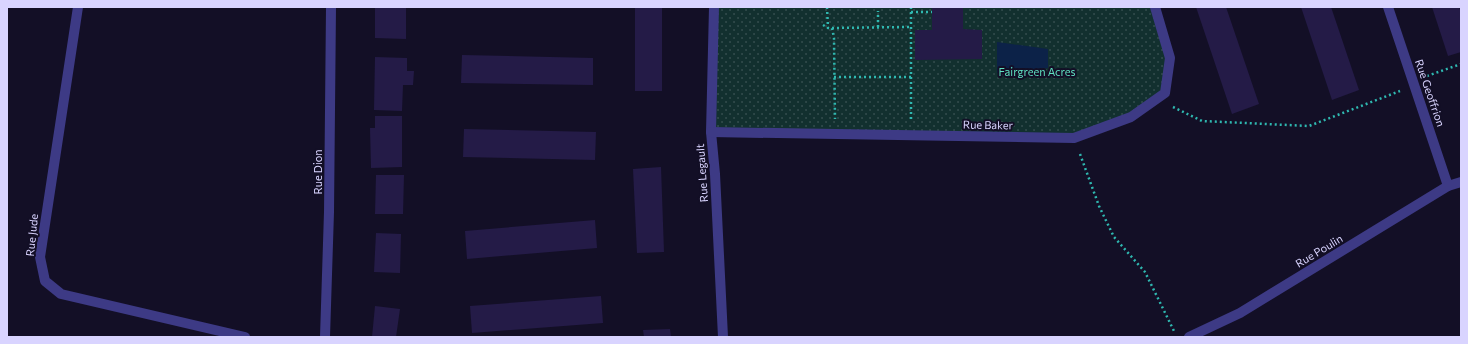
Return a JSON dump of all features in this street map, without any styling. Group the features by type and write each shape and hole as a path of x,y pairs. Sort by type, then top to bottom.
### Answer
{"street":[{"name":"Rue Jude","path":"78,7 40,257 44,281 61,294 245,337"},
{"name":"Rue Dion","path":"325,337 329,212 331,7"},
{"name":"Rue Legault","path":"714,7 711,132 715,174 723,337"},
{"name":"Rue Baker","path":"711,132 1074,138 1131,117 1165,93 1170,58 1155,7"},
{"name":"Rue Geoffrion","path":"1388,7 1448,186"},
{"name":"Rue Poulin","path":"1189,337 1240,313 1448,186 1461,182"}],"path":[{"path":"827,7 830,28 834,38 835,134"},
{"path":"911,7 911,135"},
{"path":"878,11 878,27"},
{"path":"911,12 932,12"},
{"path":"823,25 830,28 911,27"},
{"path":"1156,99 1202,121 1309,126 1414,85 1425,76 1461,64"},
{"path":"834,77 911,77"},
{"path":"1074,138 1099,206 1114,237 1145,272 1176,337"}],"green space":[{"name":"Fairgreen Acres","path":"712,7 1155,7 1170,58 1165,93 1131,117 1074,138 711,132"}],"water":[{"path":"997,42 1048,49 1048,68 997,73"}],"building":[{"path":"375,7 406,7 406,39 375,38"},
{"path":"635,7 662,7 662,91 635,91"},
{"path":"932,7 963,7 963,29 982,30 982,59 915,60 915,30 932,30"},
{"path":"1196,7 1226,7 1259,104 1232,114"},
{"path":"1301,7 1331,7 1359,90 1332,100"},
{"path":"1432,7 1459,7 1461,12 1461,52 1448,56"},
{"path":"462,55 593,58 593,85 461,83"},
{"path":"375,57 407,58 407,71 414,71 413,85 403,85 402,111 374,110"},
{"path":"375,116 402,116 402,167 371,168 370,128 375,128"},
{"path":"464,129 596,132 595,160 463,157"},
{"path":"661,167 664,252 637,253 633,169"},
{"path":"376,175 404,175 403,214 375,214"},
{"path":"595,220 597,248 467,259 465,231"},
{"path":"376,233 401,234 400,273 374,272"},
{"path":"601,296 603,323 472,333 470,306"},
{"path":"375,306 400,309 396,337 372,337"},
{"path":"670,329 671,337 644,337 643,330"}]}
